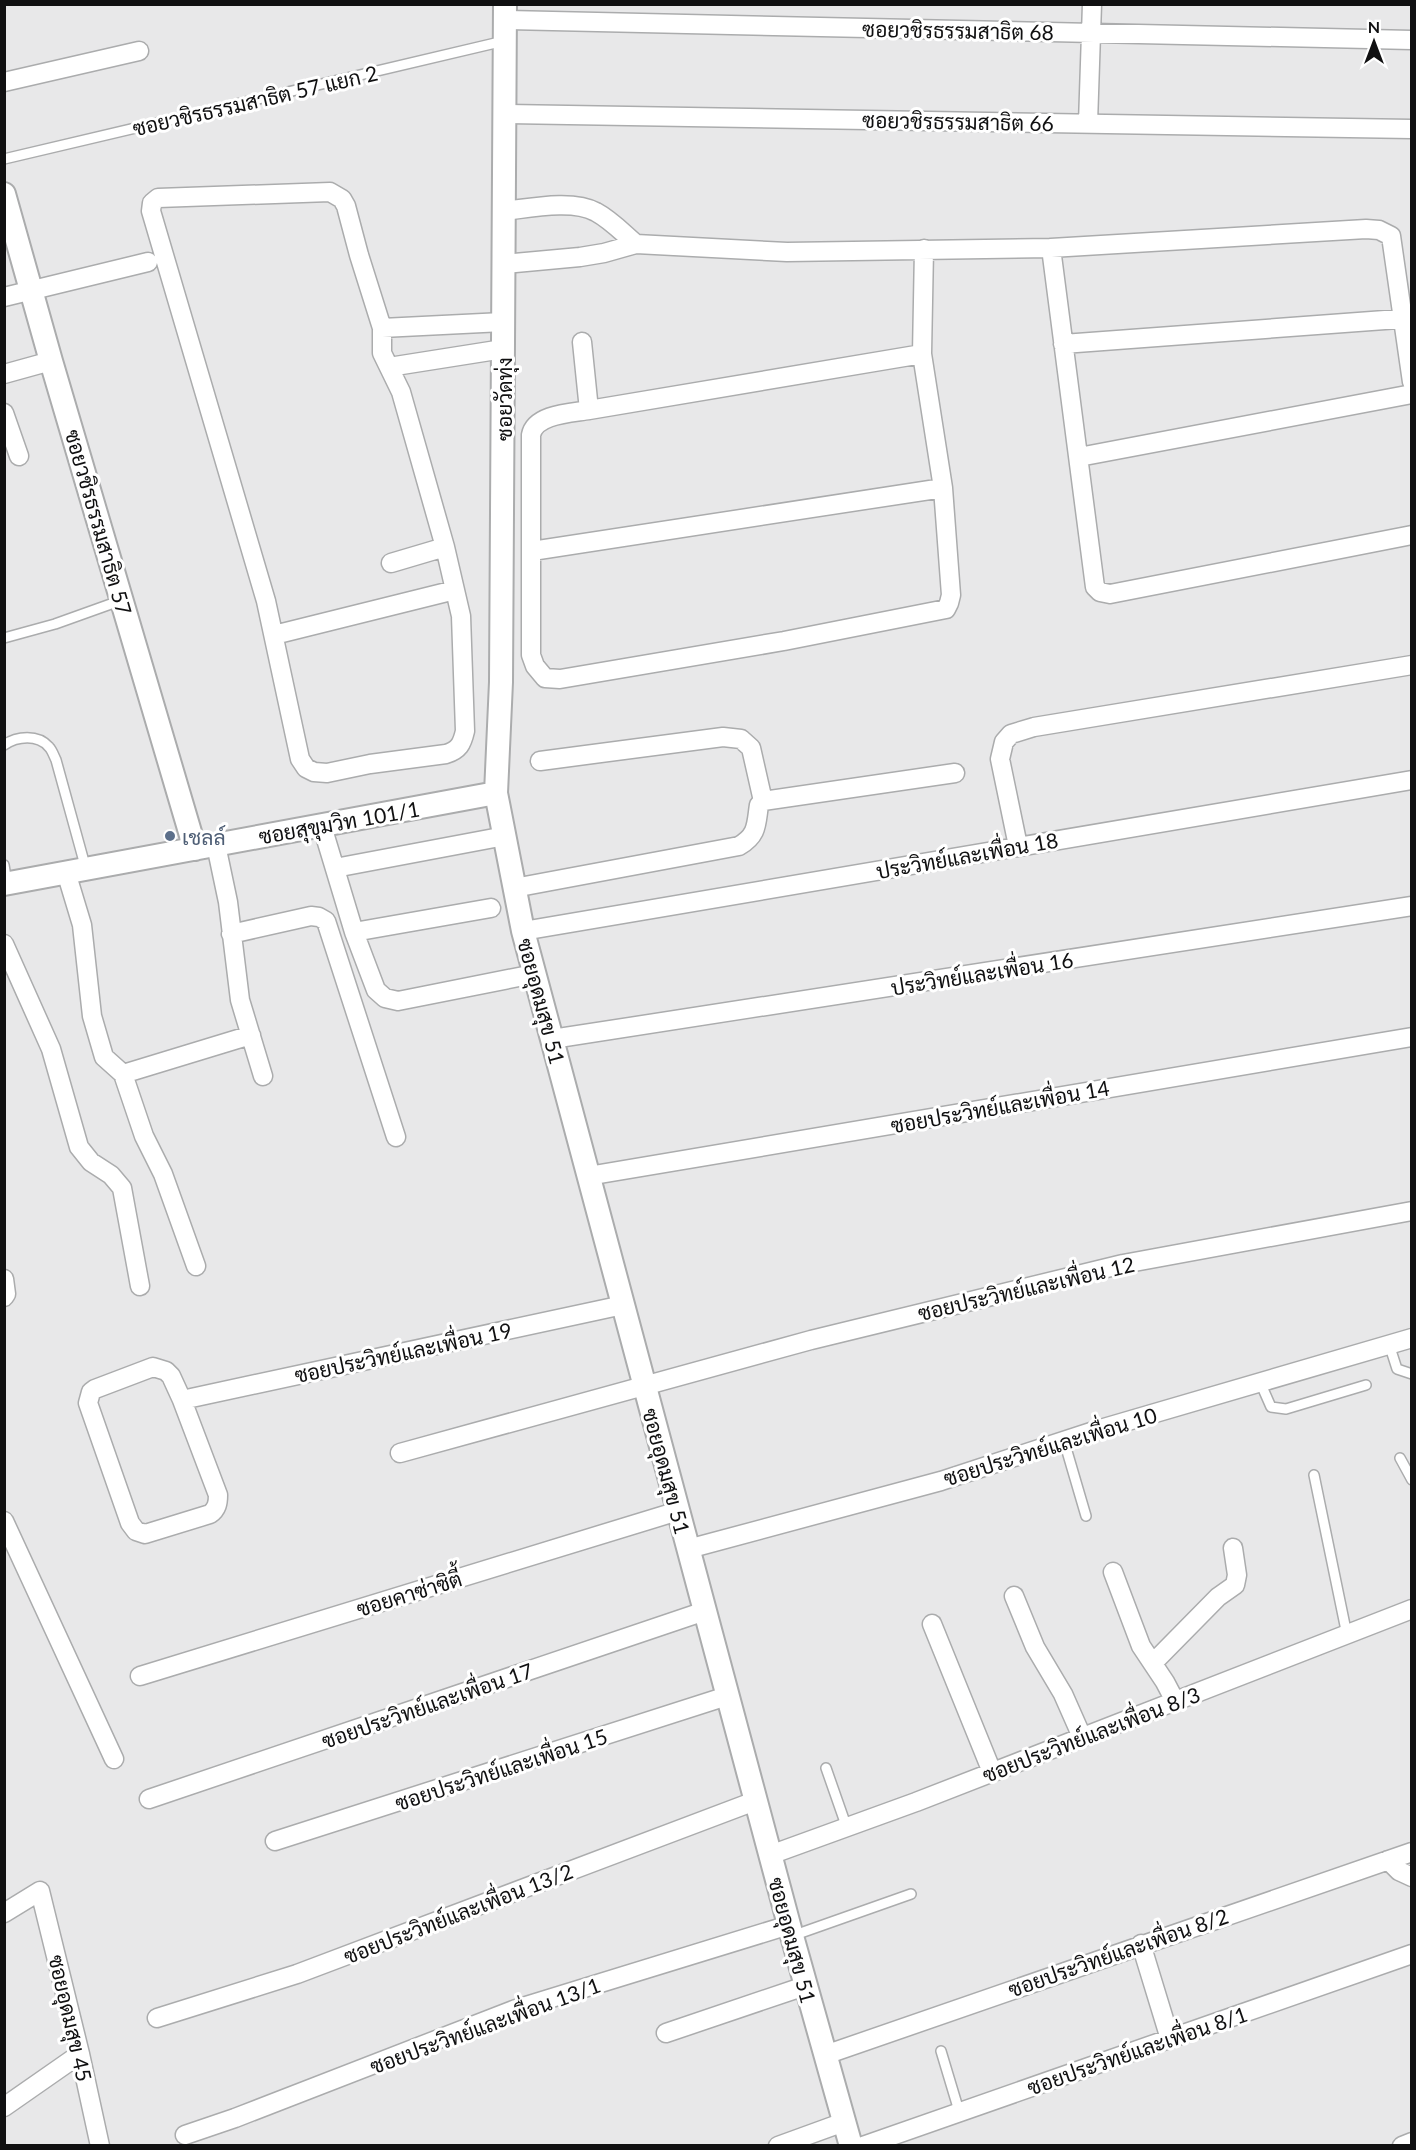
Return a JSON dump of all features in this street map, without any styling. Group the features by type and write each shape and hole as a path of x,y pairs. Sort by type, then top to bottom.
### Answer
{"street":[{"path":"1088,123 1092,4"},
{"name":"ซอยวชิรธรรมสาธิต 68","path":"505,22 1412,40"},
{"name":"ซอยวัดทุ่ง","path":"496,793 501,682 505,22"},
{"path":"4,82 139,51"},
{"name":"ซอยวชิรธรรมสาธิต 66","path":"504,114 1412,129"},
{"path":"330,192 337,194 346,206 358,255 382,328 382,353 389,366 401,392 445,547 461,616 465,731 462,744 455,751 446,754 370,764 327,773 314,772 306,768 300,759 274,635 153,219 151,211 153,203 158,198 178,196 330,192"},
{"name":"ซอยวชิรธรรมสาธิต 57","path":"4,194 122,600 205,847"},
{"path":"504,211 558,206 580,207 594,211 636,244"},
{"path":"504,264 604,254 636,244 787,252 1051,248 1379,230 1391,236 1407,319 1412,382"},
{"path":"1051,248 1095,587 1100,592 1110,594 1412,535"},
{"path":"922,354 542,420 532,430 531,655 535,666 545,678 560,679 784,641 945,609 950,603 951,595 943,488 922,354 924,249"},
{"path":"4,297 148,262"},
{"path":"1063,344 1407,319"},
{"path":"382,328 503,322"},
{"path":"582,342 590,410"},
{"path":"389,366 503,349"},
{"path":"4,374 51,361"},
{"path":"1078,457 1412,393"},
{"path":"4,413 19,456"},
{"path":"532,551 943,488"},
{"path":"391,563 445,547"},
{"path":"274,635 455,590"},
{"path":"1018,846 1000,759 1004,742 1011,734 1034,727 1412,665"},
{"path":"540,761 723,737 741,739 751,748 763,801"},
{"path":"514,888 740,846 750,840 757,828 759,805 763,801 955,773"},
{"name":"ประวิทย์และเพื่อน 18","path":"523,932 1412,780"},
{"name":"ซอยสุขุมวิท 101/1","path":"5,878 76,871 496,793"},
{"name":"ซอยอุดมสุข 51","path":"496,793 523,932 534,974 790,1931 851,2145"},
{"path":"322,826 354,932 376,990 385,999 398,1001 534,974"},
{"path":"335,868 505,836"},
{"path":"205,847 228,902 240,1000 263,1076"},
{"path":"76,871 92,1017 104,1056 123,1074 144,1136 163,1174 196,1266"},
{"name":"ประวิทย์และเพื่อน 16","path":"552,1040 1412,906"},
{"path":"354,932 491,908"},
{"path":"231,934 311,916 320,917 326,921 396,1137"},
{"path":"4,944 51,1050 79,1147 91,1162 111,1175 122,1188 140,1286"},
{"path":"123,1074 251,1035"},
{"name":"ซอยประวิทย์และเพื่อน 14","path":"588,1176 1412,1037"},
{"name":"ซอยประวิทย์และเพื่อน 12","path":"400,1453 812,1340 1123,1264 1412,1211"},
{"path":"4,1279 6,1294 4,1297"},
{"name":"ซอยประวิทย์และเพื่อน 19","path":"183,1400 623,1305"},
{"name":"ซอยประวิทย์และเพื่อน 10","path":"688,1549 941,1481 1064,1441 1412,1338"},
{"path":"153,1367 166,1371 171,1376 183,1400 218,1495 217,1506 210,1514 145,1534 140,1533 130,1523 89,1409 89,1397 95,1389 153,1367"},
{"name":"ซอยคาซ่าซิตี้","path":"140,1676 678,1511"},
{"path":"4,1521 114,1760"},
{"path":"1153,1664 1218,1597 1235,1585 1237,1575 1233,1548"},
{"path":"1113,1572 1140,1646 1175,1701"},
{"path":"1014,1596 1035,1647 1063,1694 1082,1737"},
{"name":"ซอยประวิทย์และเพื่อน 8/3","path":"770,1855 992,1772 1412,1609"},
{"name":"ซอยประวิทย์และเพื่อน 17","path":"149,1799 705,1611"},
{"path":"932,1624 992,1772"},
{"name":"ซอยประวิทย์และเพื่อน 15","path":"275,1841 727,1696"},
{"name":"ซอยประวิทย์และเพื่อน 13/2","path":"157,2018 297,1974 755,1801"},
{"name":"ซอยประวิทย์และเพื่อน 8/2","path":"825,2055 1412,1852"},
{"path":"1388,1860 1399,1871 1412,1877"},
{"name":"ซอยอุดมสุข 45","path":"4,1913 40,1891 100,2145"},
{"name":"ซอยประวิทย์และเพื่อน 13/1","path":"185,2135 235,2118 516,2009 790,1931"},
{"path":"1141,1944 1170,2039"},
{"name":"ซอยประวิทย์และเพื่อน 8/1","path":"863,2145 1412,1954"},
{"path":"666,2033 805,1986"},
{"path":"4,2107 80,2054"},
{"path":"778,2145 844,2122"},
{"path":"1402,2145 1412,2142"}],"lane":[{"name":"ซอยวชิรธรรมสาธิต 57 แยก 2","path":"4,159 505,22"},
{"path":"4,638 55,624 122,600"},
{"path":"4,745 23,737 36,739 49,746 56,760 76,871"},
{"path":"1389,1344 1397,1369 1411,1376"},
{"path":"1260,1382 1271,1407 1286,1409 1366,1385"},
{"path":"1064,1441 1086,1516"},
{"path":"1400,1458 1412,1480"},
{"path":"1314,1475 1347,1635"},
{"path":"825,1768 847,1827"},
{"path":"790,1931 911,1894"},
{"path":"941,2051 958,2111"}],"place":[{"name":"เชลล์","path":"170,836"}]}
